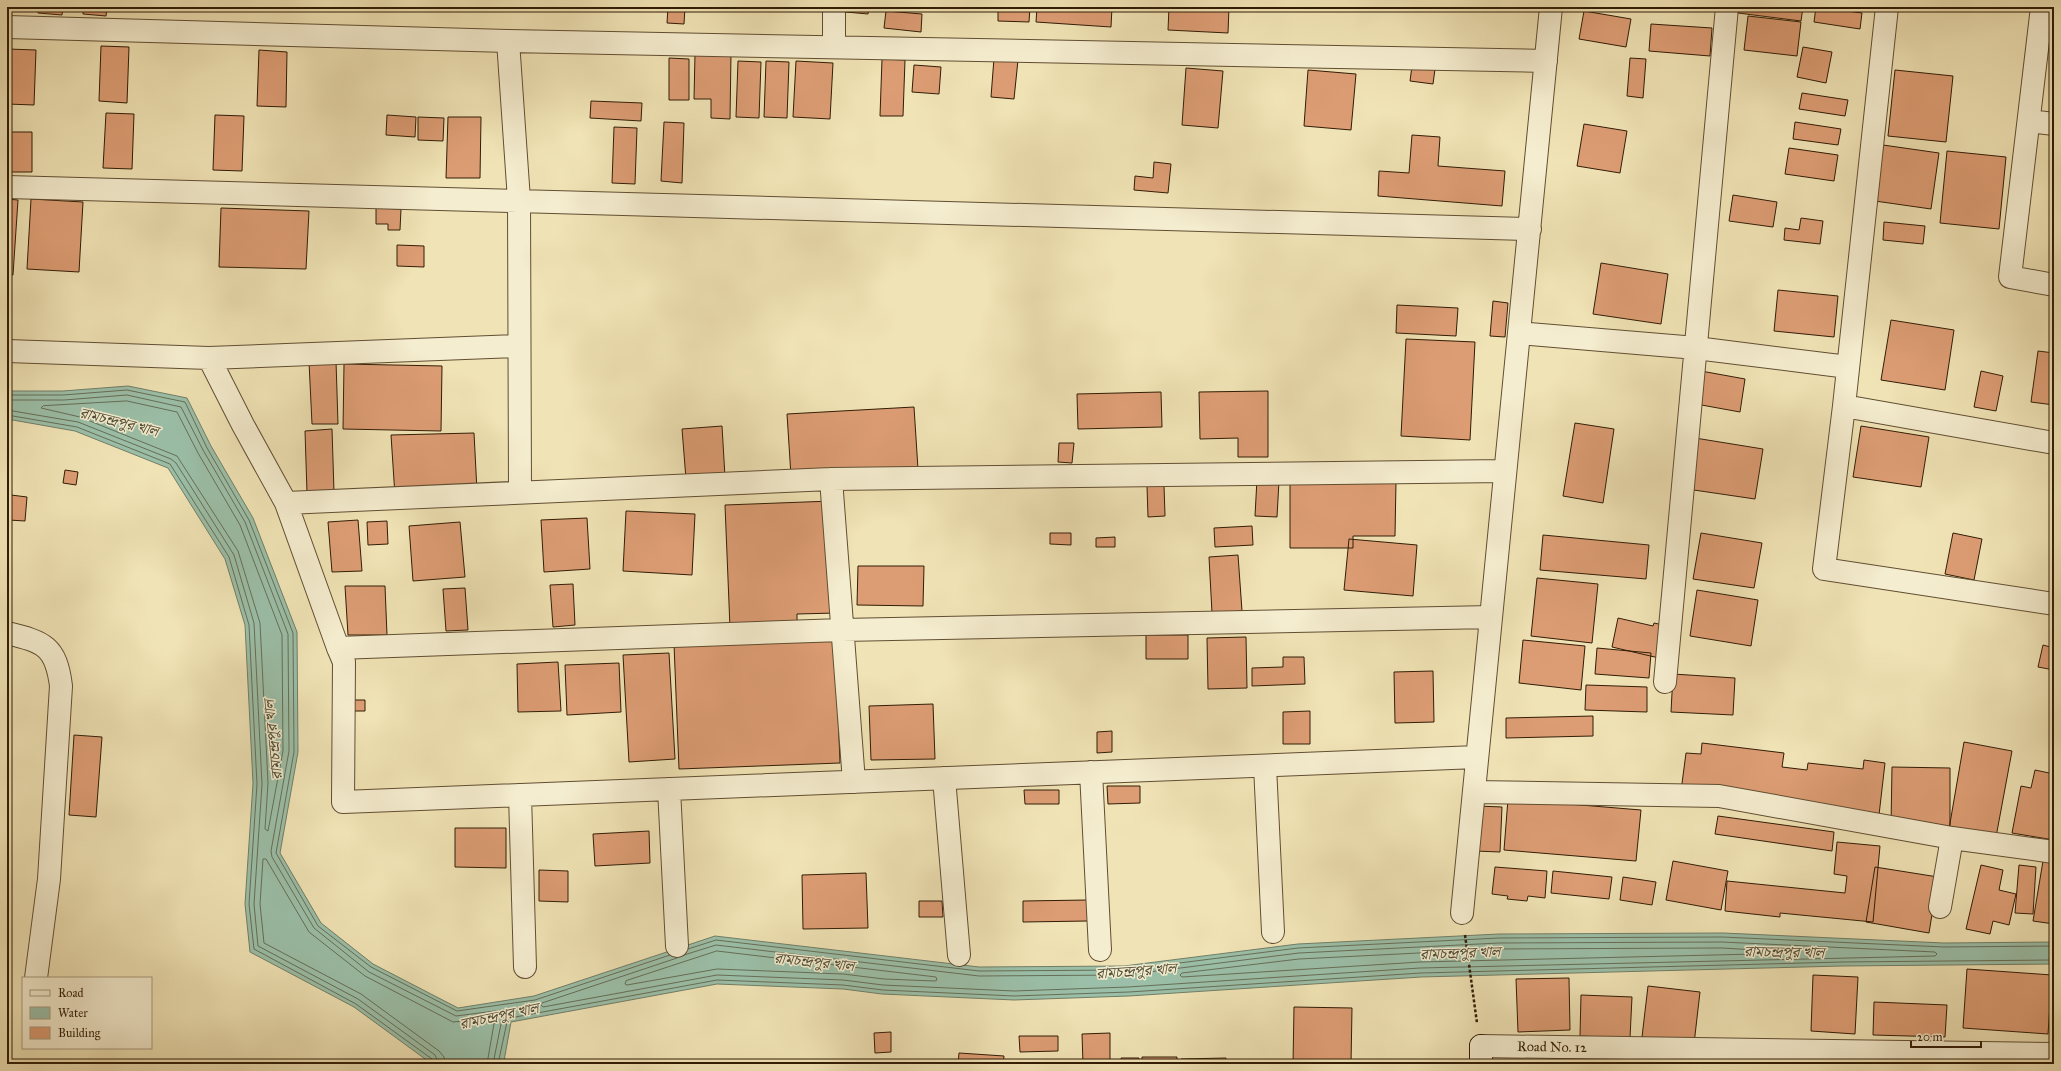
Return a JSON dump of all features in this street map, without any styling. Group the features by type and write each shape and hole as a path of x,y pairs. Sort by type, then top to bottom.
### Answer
{"street":[{"path":"834,7 834,47"},
{"path":"1462,913 1551,7"},
{"path":"1665,682 1727,7"},
{"path":"1887,7 1844,406 1824,569 2054,604"},
{"path":"2042,7 2010,277 2054,285"},
{"path":"7,27 508,41 1546,61"},
{"path":"508,41 519,200 520,492"},
{"path":"2029,121 2054,124"},
{"path":"7,187 1530,229"},
{"path":"1519,333 1696,348 1848,367"},
{"path":"7,351 209,358 519,346"},
{"path":"209,358 286,502 344,662 343,802 1477,757"},
{"path":"1844,406 2054,443"},
{"path":"286,502 831,479 1505,471"},
{"path":"831,479 854,782"},
{"path":"338,648 842,630 1491,617"},
{"path":"7,633 36,640 49,650 59,667 61,686 49,879 36,977"},
{"path":"1265,766 1273,932"},
{"path":"1091,772 1100,950"},
{"path":"944,778 959,954"},
{"path":"669,789 676,946"},
{"path":"1474,792 1719,796 1952,838 2054,852"},
{"path":"520,795 525,967"},
{"path":"1940,907 1952,838"},
{"name":"Road No. 12","path":"1481,1055 2054,1054"}],"path":[{"path":"1462,913 1473,1000"}],"water":[{"name":"রামচন্দ্রপুর খাল","path":"128,386 187,398 211,446 253,518 297,632 298,752 280,853 321,923 373,964 458,1008 534,996 715,936 979,967 1124,966 1298,944 1499,934 1723,933 1944,943 2054,942 2054,964 1842,966 1421,977 1129,996 1014,1000 882,994 843,989 717,984 511,1022 504,1061 501,1064 432,1064 354,1007 250,952 245,904 253,783 245,625 225,559 168,468 75,431 7,419 7,391 63,391"}],"building":[{"path":"39,7 63,7 62,15 38,13"},
{"path":"83,7 107,7 106,16 83,14"},
{"path":"668,7 685,7 684,24 667,23"},
{"path":"846,7 869,7 868,14 846,12"},
{"path":"998,7 1030,7 1029,22 998,21"},
{"path":"1037,7 1112,7 1111,27 1036,22"},
{"path":"1169,7 1229,7 1228,33 1168,30"},
{"path":"1739,7 1803,7 1801,21 1738,13"},
{"path":"1816,7 1862,13 1860,29 1814,22"},
{"path":"2052,7 2054,7 2054,40 2047,39"},
{"path":"886,11 922,14 921,32 884,28"},
{"path":"1584,11 1631,19 1626,47 1579,39"},
{"path":"1748,16 1801,22 1797,56 1744,50"},
{"path":"1651,24 1712,28 1710,56 1649,51"},
{"path":"101,46 129,47 127,103 99,101"},
{"path":"1803,47 1832,52 1826,83 1797,77"},
{"path":"8,49 36,50 34,105 7,104"},
{"path":"259,50 287,52 286,107 257,106"},
{"path":"695,54 731,54 730,119 711,118 711,99 694,99"},
{"path":"669,58 689,59 689,100 669,100"},
{"path":"994,58 1018,60 1014,99 991,97"},
{"path":"1630,58 1646,59 1643,98 1627,96"},
{"path":"882,59 905,60 903,116 880,116"},
{"path":"738,61 761,62 759,118 736,117"},
{"path":"766,61 789,62 787,118 764,117"},
{"path":"796,61 833,63 830,119 793,117"},
{"path":"914,65 941,67 939,94 912,92"},
{"path":"1412,66 1435,69 1433,84 1410,81"},
{"path":"1186,68 1223,71 1218,128 1182,125"},
{"path":"1308,70 1356,74 1351,130 1304,126"},
{"path":"1895,70 1953,76 1946,142 1888,136"},
{"path":"1802,93 1848,100 1845,116 1799,109"},
{"path":"591,101 642,103 641,121 590,118"},
{"path":"106,113 134,114 132,169 103,168"},
{"path":"215,115 244,116 242,171 213,170"},
{"path":"387,115 416,117 415,137 386,135"},
{"path":"418,117 444,118 443,141 418,140"},
{"path":"448,117 481,117 480,178 446,178"},
{"path":"664,122 684,123 682,183 661,181"},
{"path":"1795,122 1841,129 1838,145 1793,139"},
{"path":"1584,124 1627,131 1620,173 1577,166"},
{"path":"614,127 637,128 635,184 612,183"},
{"path":"7,132 32,132 32,172 7,172"},
{"path":"1412,135 1440,137 1438,166 1505,171 1502,206 1378,196 1379,171 1409,173"},
{"path":"1883,145 1939,153 1931,209 1875,201"},
{"path":"1789,148 1838,155 1834,181 1785,174"},
{"path":"1947,151 2006,157 1999,229 1940,223"},
{"path":"1154,162 1171,164 1168,193 1134,190 1135,176 1153,178"},
{"path":"1733,195 1777,202 1773,227 1729,221"},
{"path":"7,199 18,200 13,275 7,274"},
{"path":"31,199 83,202 79,272 27,269"},
{"path":"221,208 309,211 306,269 219,267"},
{"path":"376,208 401,209 400,230 388,230 388,224 376,224"},
{"path":"1801,218 1823,221 1820,244 1784,240 1785,228 1799,230"},
{"path":"1884,222 1925,226 1923,244 1883,240"},
{"path":"397,245 424,246 424,267 397,266"},
{"path":"1601,263 1668,274 1661,324 1593,314"},
{"path":"1778,290 1838,296 1834,337 1774,331"},
{"path":"1493,301 1508,303 1505,337 1490,336"},
{"path":"1397,305 1458,308 1456,336 1396,333"},
{"path":"1891,320 1954,330 1945,390 1881,380"},
{"path":"1406,339 1475,342 1470,440 1401,436"},
{"path":"2038,351 2054,353 2054,405 2031,402"},
{"path":"336,361 338,424 312,424 309,362"},
{"path":"344,364 442,366 441,431 343,429"},
{"path":"1701,371 1745,379 1740,412 1696,404"},
{"path":"1981,371 2003,376 1996,411 1974,407"},
{"path":"1268,391 1268,457 1238,457 1238,438 1200,439 1199,392"},
{"path":"1161,392 1162,427 1078,429 1077,394"},
{"path":"914,407 918,469 791,476 787,414"},
{"path":"1575,423 1614,429 1603,503 1563,496"},
{"path":"722,426 725,477 686,479 682,429"},
{"path":"1861,426 1929,437 1921,487 1853,477"},
{"path":"332,429 334,492 307,493 305,431"},
{"path":"474,433 477,491 395,496 391,435"},
{"path":"1695,438 1763,449 1755,499 1687,489"},
{"path":"1059,443 1074,443 1072,463 1058,462"},
{"path":"65,470 78,472 76,485 63,483"},
{"path":"1257,479 1279,481 1277,517 1255,516"},
{"path":"1290,480 1396,481 1395,536 1353,536 1353,548 1290,548"},
{"path":"1164,485 1165,516 1148,517 1147,486"},
{"path":"11,495 27,497 25,521 9,520"},
{"path":"832,501 836,613 797,614 797,626 730,628 725,505"},
{"path":"626,511 695,514 692,575 623,571"},
{"path":"587,518 590,569 544,572 541,520"},
{"path":"358,520 362,571 332,572 328,522"},
{"path":"387,521 388,544 368,545 367,522"},
{"path":"460,522 465,577 413,581 409,526"},
{"path":"1252,526 1253,545 1215,547 1214,528"},
{"path":"1050,533 1071,533 1071,545 1050,544"},
{"path":"1701,533 1762,543 1754,588 1693,579"},
{"path":"1953,533 1982,539 1974,580 1945,574"},
{"path":"1543,535 1649,545 1646,579 1540,570"},
{"path":"1115,537 1115,547 1096,547 1096,538"},
{"path":"1349,539 1417,545 1413,596 1344,590"},
{"path":"1238,555 1242,611 1212,613 1209,557"},
{"path":"858,566 924,566 923,606 857,605"},
{"path":"1537,578 1598,584 1592,643 1531,636"},
{"path":"573,584 575,625 553,627 550,585"},
{"path":"345,586 385,586 387,635 348,635"},
{"path":"465,588 468,630 446,631 443,589"},
{"path":"1697,590 1758,600 1751,646 1690,636"},
{"path":"1618,618 1653,626 1654,623 1668,626 1659,658 1612,647"},
{"path":"1146,635 1188,635 1188,659 1146,659"},
{"path":"835,637 840,763 679,769 674,644"},
{"path":"1246,637 1247,688 1208,689 1207,638"},
{"path":"1523,640 1585,646 1581,690 1519,683"},
{"path":"2043,645 2054,648 2054,670 2038,667"},
{"path":"1597,648 1651,653 1649,678 1595,674"},
{"path":"669,653 675,759 629,762 623,655"},
{"path":"1283,657 1304,657 1305,684 1252,686 1252,668 1283,667"},
{"path":"558,662 561,711 518,712 517,664"},
{"path":"619,663 621,712 567,715 565,665"},
{"path":"1433,671 1434,722 1395,723 1394,672"},
{"path":"1673,674 1735,678 1733,715 1671,712"},
{"path":"1586,685 1647,687 1647,712 1585,710"},
{"path":"353,700 365,700 365,711 352,711"},
{"path":"933,704 935,759 871,760 869,706"},
{"path":"1310,711 1310,744 1283,744 1283,712"},
{"path":"1593,716 1593,736 1506,738 1506,718"},
{"path":"1112,731 1112,752 1097,753 1097,732"},
{"path":"74,735 102,737 96,817 69,815"},
{"path":"1964,742 2012,751 1996,837 1949,829"},
{"path":"1702,743 1784,753 1782,767 1807,770 1808,763 1863,769 1864,760 1885,763 1879,815 1681,791 1686,753 1701,754"},
{"path":"1892,767 1950,768 1950,827 1891,826"},
{"path":"2035,770 2054,774 2054,840 2012,833 2021,786 2031,788"},
{"path":"1107,786 1140,786 1140,803 1108,804"},
{"path":"1024,790 1059,790 1059,804 1025,804"},
{"path":"1508,799 1641,810 1636,861 1504,850"},
{"path":"1477,806 1502,807 1500,852 1475,851"},
{"path":"1718,816 1834,832 1832,851 1715,834"},
{"path":"455,828 506,828 506,868 455,867"},
{"path":"649,831 650,863 595,866 593,834"},
{"path":"1837,842 1880,846 1873,922 1780,913 1780,917 1725,911 1727,881 1845,893 1847,876 1834,874"},
{"path":"1673,861 1728,871 1721,910 1666,900"},
{"path":"2043,861 2054,863 2054,924 2033,921"},
{"path":"1981,865 2003,870 1999,890 2016,894 2009,925 1993,921 1990,934 1966,929"},
{"path":"2019,865 2036,867 2033,914 2015,913"},
{"path":"1495,867 1547,871 1545,898 1528,896 1527,901 1507,899 1508,896 1492,894"},
{"path":"1875,867 1938,877 1929,933 1866,922"},
{"path":"539,870 568,871 568,902 539,901"},
{"path":"1553,871 1612,877 1609,899 1551,893"},
{"path":"866,873 868,928 803,929 802,875"},
{"path":"1623,877 1656,882 1652,905 1620,900"},
{"path":"1087,900 1088,921 1023,922 1023,901"},
{"path":"919,901 942,901 943,917 919,917"},
{"path":"1967,969 2052,975 2048,1034 1963,1028"},
{"path":"1813,975 1858,977 1855,1034 1811,1031"},
{"path":"1569,978 1570,1030 1518,1032 1516,979"},
{"path":"1648,986 1700,992 1694,1044 1642,1037"},
{"path":"1581,995 1632,997 1630,1038 1580,1036"},
{"path":"1874,1002 1947,1005 1945,1037 1873,1035"},
{"path":"1294,1007 1352,1008 1351,1064 1293,1064"},
{"path":"891,1032 891,1052 875,1053 874,1033"},
{"path":"1110,1033 1110,1064 1083,1064 1082,1034"},
{"path":"1019,1036 1058,1036 1058,1051 1020,1052"},
{"path":"959,1053 1004,1056 1003,1064 958,1064"},
{"path":"1142,1057 1177,1057 1177,1064 1142,1064"},
{"path":"1121,1058 1139,1058 1139,1064 1122,1064"},
{"path":"1226,1058 1226,1064 1181,1064 1181,1059"},
{"path":"1241,1062 1286,1063 1286,1064 1241,1064"}]}
